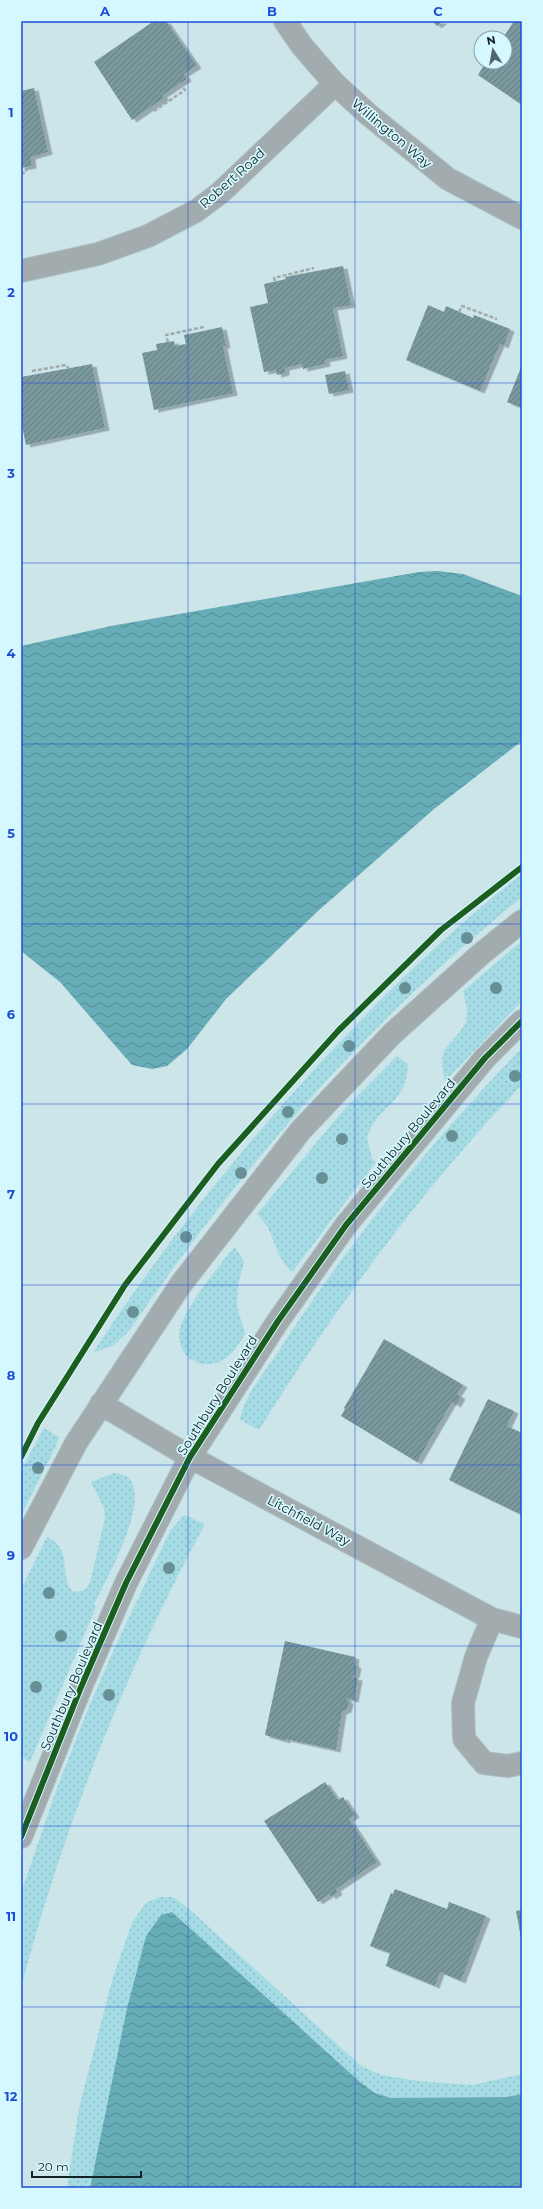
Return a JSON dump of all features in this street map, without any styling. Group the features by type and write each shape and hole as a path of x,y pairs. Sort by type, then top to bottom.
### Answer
{"street":[{"name":"Willington Way","path":"285,21 302,46 335,84 368,115 448,179 522,218"},
{"name":"Robert Road","path":"21,271 98,254 148,236 196,211 229,184 335,84"},
{"path":"21,1548 76,1443 181,1284 301,1130 392,1034 481,954 522,921"},
{"name":"Southbury Boulevard","path":"21,1837 81,1687 126,1584 190,1457 278,1321 346,1225 485,1058 522,1021"},
{"name":"Litchfield Way","path":"101,1404 190,1457 492,1619 522,1627"},
{"path":"492,1619 476,1657 463,1703 464,1739 484,1763 508,1766 522,1764"}],"path":[{"path":"154,111 185,90 179,84"},
{"path":"21,174 26,172 26,167"},
{"path":"276,281 274,278 314,268"},
{"path":"459,312 462,306 497,319"},
{"path":"168,342 166,334 204,327"},
{"path":"32,371 66,365 69,369"}],"shaded area":[{"path":"522,874 522,897 465,945 411,994 309,1099 216,1212 172,1270 129,1331 114,1345 93,1353 117,1316 169,1244 223,1175 280,1107 386,995 466,920"},
{"path":"522,941 522,1001 445,1081 442,1060 443,1053 466,1023 467,1008 463,991"},
{"path":"522,1048 522,1085 449,1166 349,1294 288,1384 259,1430 240,1420 242,1411 250,1393 305,1311 362,1232 392,1194 456,1119"},
{"path":"397,1056 408,1064 403,1088 398,1096 378,1117 367,1137 372,1159 376,1162 292,1272 281,1258 268,1228 257,1214 346,1107"},
{"path":"235,1247 244,1262 238,1285 237,1306 245,1334 235,1349 225,1359 213,1364 199,1363 192,1360 182,1349 179,1334 181,1325 193,1302 202,1289"},
{"path":"44,1428 59,1437 56,1446 21,1515 21,1471"},
{"path":"114,1473 126,1476 133,1486 135,1501 131,1519 125,1539 94,1605 96,1607 30,1762 21,1757 21,1589 47,1537 55,1542 60,1548 63,1555 68,1584 72,1591 80,1591 90,1583 105,1518 104,1508 91,1482"},
{"path":"184,1515 205,1524 149,1636 99,1750 57,1868 38,1927 21,1988 21,1893 57,1788 88,1709 116,1645 170,1531"},
{"path":"160,1897 173,1897 189,1909 361,2066 382,2075 418,2081 472,2085 522,2074 522,2094 507,2097 391,2098 375,2093 360,2082 171,1912 161,1916 146,1936 127,2008 90,2188 67,2188 79,2108 113,1977 132,1923 146,1903"}],"water":[{"path":"438,571 463,574 522,596 522,741 434,809 318,911 226,999 187,1049 167,1066 152,1069 132,1065 60,982 21,951 21,646 111,626 419,572"},
{"path":"172,1912 360,2082 375,2093 391,2098 507,2097 522,2094 522,2188 90,2188 127,2008 146,1936 161,1915"}],"building":[{"path":"154,21 166,21 197,66 184,74 187,79 163,95 164,98 132,120 94,62"},
{"path":"432,21 443,21 437,26"},
{"path":"514,21 522,21 522,105 478,75 481,70 513,70 513,30 508,30"},
{"path":"34,88 48,152 31,157 32,166 21,168 21,91"},
{"path":"343,266 351,305 333,308 343,356 325,360 326,364 303,369 302,364 285,368 285,373 277,375 276,370 264,372 250,307 268,303 264,284 286,279 285,277"},
{"path":"428,305 444,312 446,306 473,318 474,315 510,329 504,346 500,344 480,391 406,360"},
{"path":"222,327 226,346 223,346 233,393 154,410 142,353 157,350 156,344 174,341 175,346 186,344 184,335"},
{"path":"92,364 105,428 26,445 21,421 21,377"},
{"path":"522,365 522,408 507,402"},
{"path":"345,371 349,390 329,394 325,375"},
{"path":"384,1339 463,1385 457,1394 461,1397 456,1405 452,1402 417,1462 341,1416 345,1409 344,1408"},
{"path":"488,1399 514,1411 507,1426 522,1433 522,1515 449,1480"},
{"path":"285,1641 355,1657 354,1663 357,1667 355,1675 351,1677 358,1678 354,1700 346,1698 349,1702 347,1710 342,1712 336,1750 286,1739 286,1741 265,1735"},
{"path":"325,1782 338,1800 343,1797 355,1815 349,1819 377,1862 336,1889 338,1892 331,1897 330,1894 318,1902 264,1821"},
{"path":"395,1889 447,1909 449,1902 486,1916 461,1981 440,1972 435,1986 386,1966 390,1953 370,1946 391,1893 393,1894"},
{"path":"522,1910 522,1938 521,1938 516,1911"}],"cycle path":[{"path":"21,1457 38,1423 125,1285 218,1164 339,1030 441,930 522,867"},
{"path":"21,1837 81,1687 126,1583 190,1457 278,1321 346,1225 485,1058 522,1021"}]}
